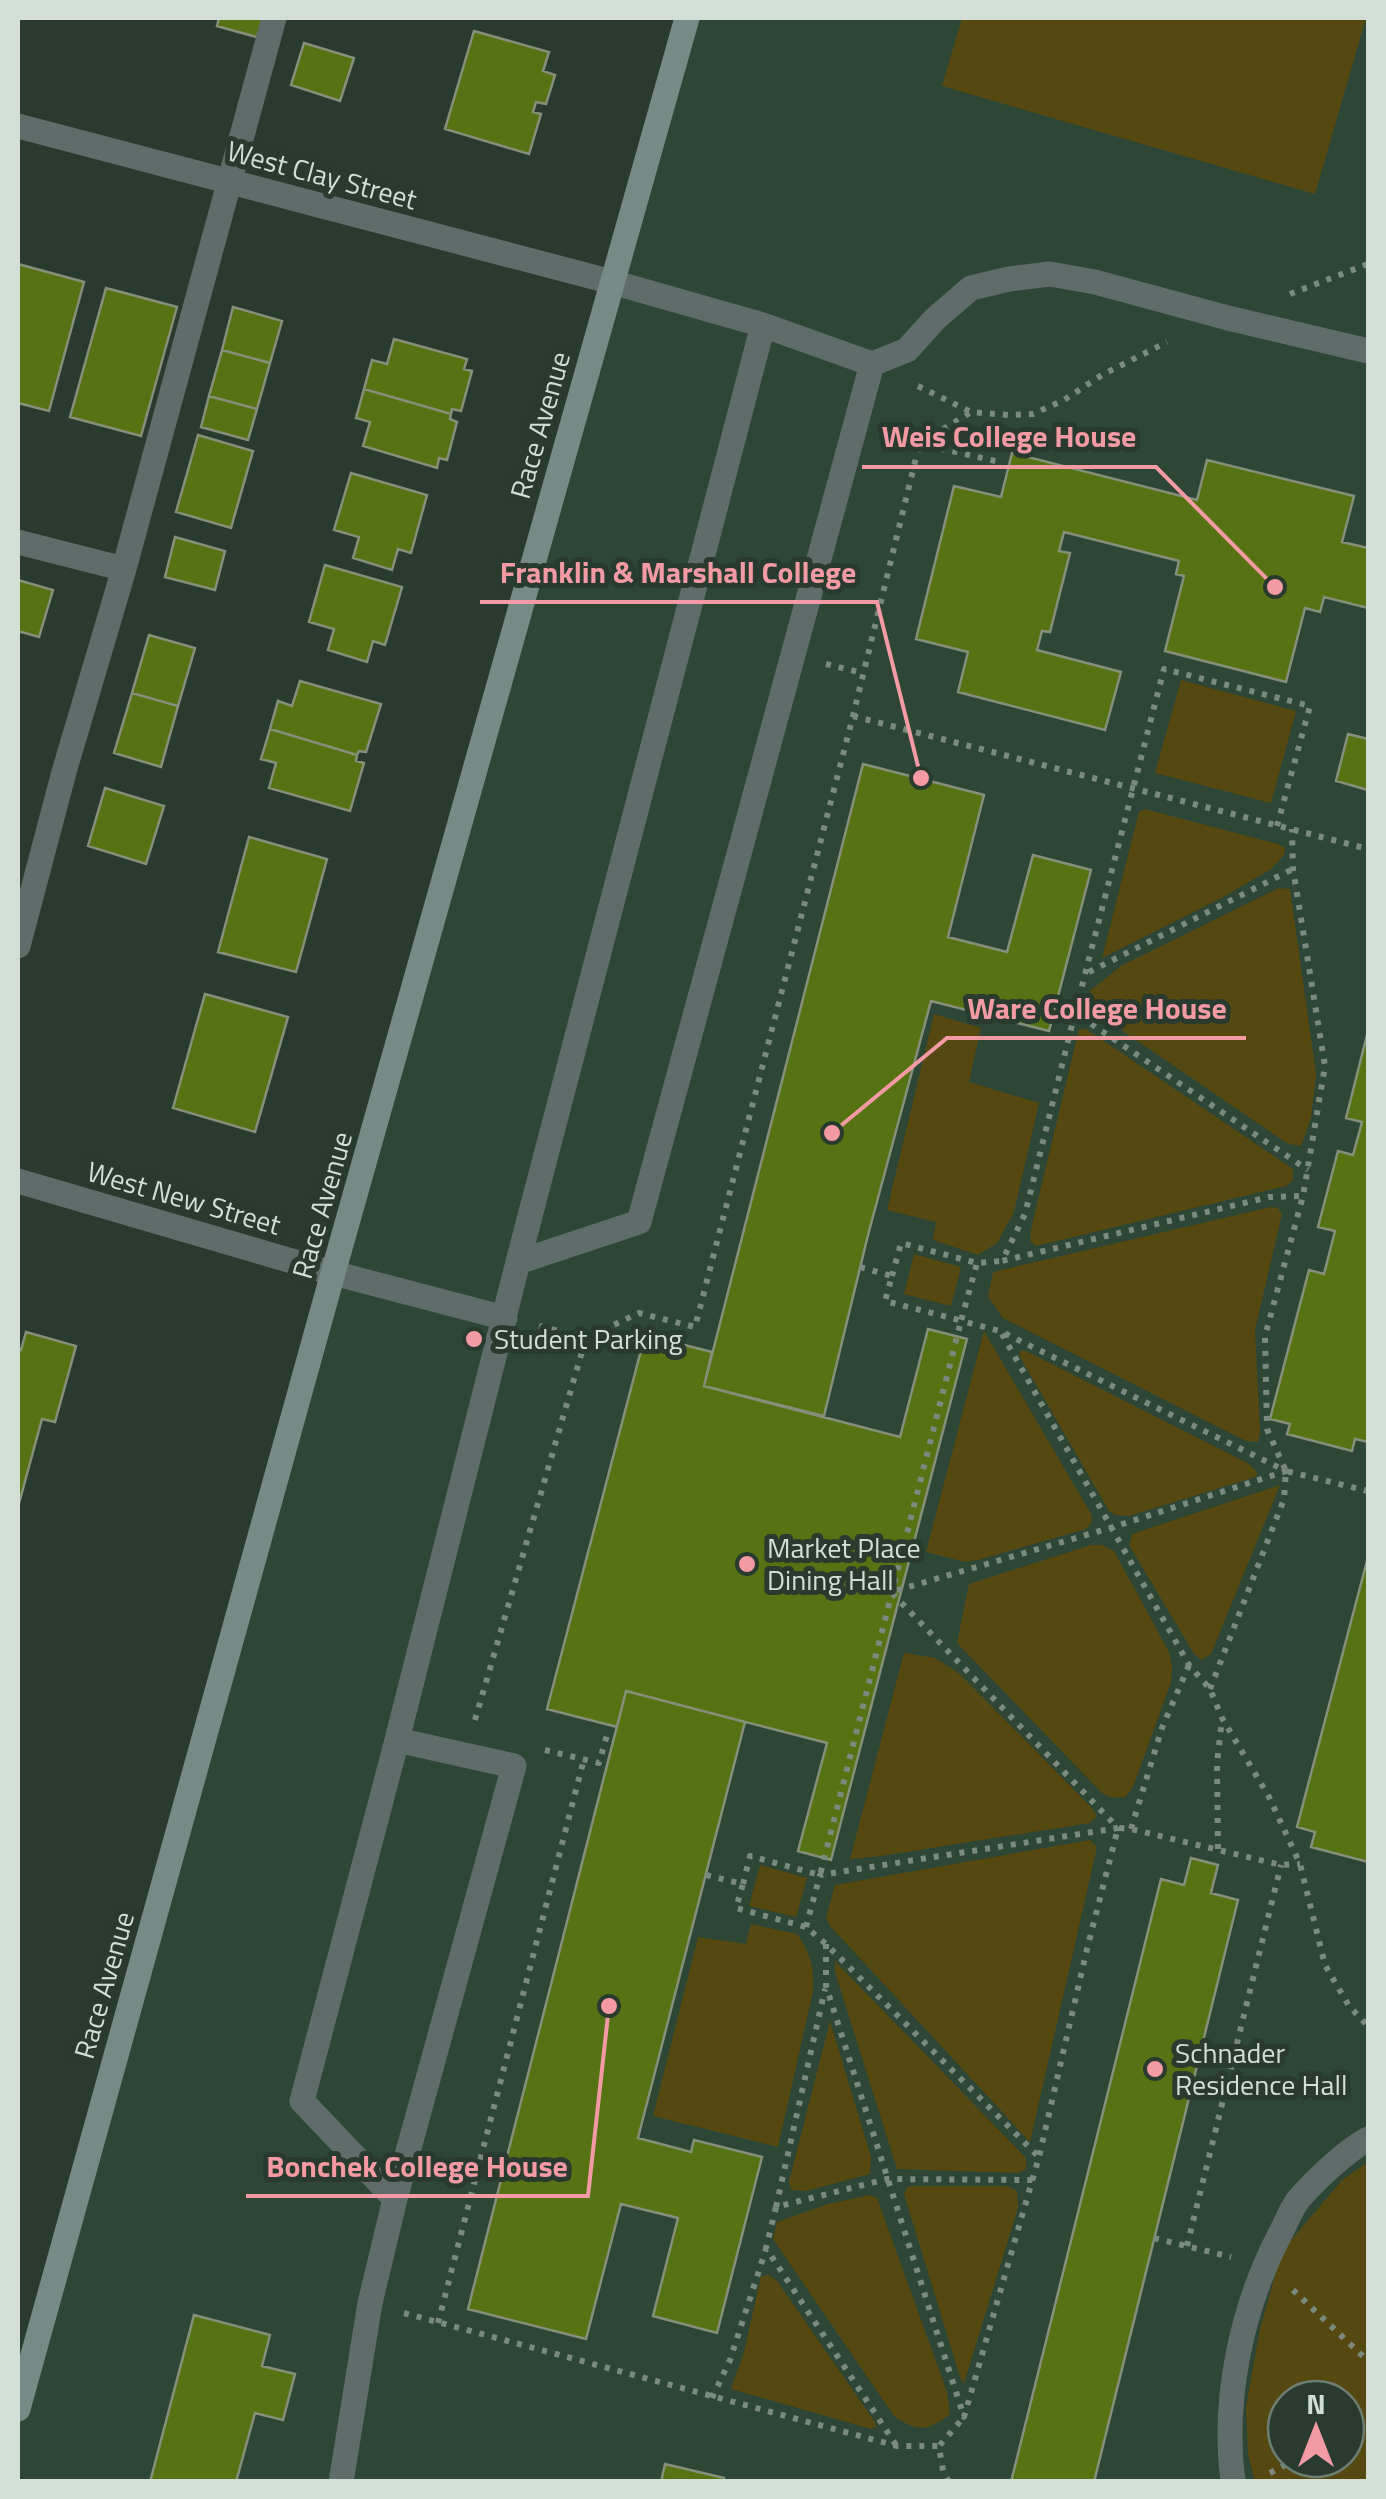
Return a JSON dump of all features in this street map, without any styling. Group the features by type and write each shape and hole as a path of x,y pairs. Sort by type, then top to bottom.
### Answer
{"main road":[{"name":"Race Avenue","path":"18,2409 688,18"}],"street":[{"path":"18,946 274,18"},
{"name":"West Clay Street","path":"18,126 612,282 763,325 872,364"},
{"path":"518,1262 639,1222 872,364 907,350 971,288 1009,278 1050,274 1368,351"},
{"path":"395,2200 302,2101 763,325"},
{"path":"18,542 124,569"},
{"name":"West New Street","path":"18,1181 334,1273 506,1318"},
{"path":"341,2482 370,2303 514,1766 397,1740"},
{"path":"1233,2482 1231,2416 1237,2356 1264,2264 1297,2201 1352,2148 1368,2139"}],"path":[{"path":"872,364 971,412 1033,414 1173,339 1368,264"},
{"path":"920,444 971,412"},
{"path":"506,1318 586,1338 639,1314 695,1327 924,425"},
{"path":"920,444 1000,462"},
{"path":"1002,1261 1025,1214 1164,669 1310,706 1277,826"},
{"path":"853,716 1368,848"},
{"path":"1210,1690 1284,1500 1286,1470 1267,1430 1265,1336 1303,1196 1326,1066 1293,869 1292,829"},
{"path":"1087,973 1293,869"},
{"path":"1075,1013 1308,1170"},
{"path":"1303,1196 1268,1198 1002,1261 977,1263 901,1243 885,1301 1000,1331 1286,1470 1368,1491"},
{"path":"806,1927 977,1263"},
{"path":"860,1268 892,1276"},
{"path":"1000,1331 1189,1665 1210,1690 1268,1797 1300,1864 1326,1965 1349,2006 1368,2026"},
{"path":"472,1732 586,1338"},
{"path":"891,1592 1110,1528 1286,1470"},
{"path":"891,1592 1118,1828"},
{"path":"1131,1829 1162,1728 1189,1665"},
{"path":"1218,1849 1217,1763 1222,1718"},
{"path":"438,2323 584,1759"},
{"path":"370,2303 898,2446 939,2446 964,2418 1033,2180 1118,1828"},
{"path":"1039,2158 806,1927 736,1908 750,1856 820,1874 1118,1828 1281,1865 1300,1864"},
{"path":"1187,2246 1281,1865"},
{"path":"706,1874 742,1884"},
{"path":"712,2398 730,2360 766,2248 826,1986 826,1944"},
{"path":"826,1986 964,2418"},
{"path":"776,2207 887,2179 1033,2180"},
{"path":"766,2248 898,2446"},
{"path":"939,2446 949,2482"},
{"path":"939,2482 943,2471"}],"shaded area":[{"path":"687,18 1368,18 1368,2481 18,2482 18,2409"},
{"path":"962,18 1366,18 1315,194 942,86"},
{"path":"1181,680 1296,711 1271,803 1155,773"},
{"path":"1145,809 1278,844 1285,848 1284,855 1271,869 1225,896 1102,958 1139,812"},
{"path":"1279,888 1290,889 1316,1074 1311,1118 1301,1146 1288,1144 1088,1007 1090,991 1121,966"},
{"path":"934,1014 981,1028 969,1082 1039,1103 1014,1212 997,1243 978,1255 933,1240 936,1222 887,1210"},
{"path":"1079,1029 1086,1029 1293,1169 1293,1180 1286,1186 1036,1246 1030,1241 1031,1229"},
{"path":"1271,1207 1282,1214 1255,1330 1258,1442 1246,1441 1003,1318 988,1297 993,1272"},
{"path":"914,1254 961,1267 951,1306 904,1294"},
{"path":"984,1331 1091,1514 1092,1522 1086,1529 965,1562 926,1552"},
{"path":"1021,1350 1249,1464 1258,1473 1129,1516 1116,1515 1109,1511 1019,1355"},
{"path":"1280,1485 1211,1654 1201,1660 1129,1545 1132,1534"},
{"path":"1091,1545 1114,1551 1169,1652 1172,1667 1171,1682 1133,1787 1125,1797 1113,1798 1102,1793 957,1643 969,1584"},
{"path":"904,1653 935,1658 960,1674 1097,1816 1090,1823 850,1859"},
{"path":"1090,1840 1097,1847 1030,2142 826,1918 835,1885"},
{"path":"760,1865 807,1878 796,1917 749,1906"},
{"path":"751,1924 797,1934 812,1968 813,1991 778,2147 653,2116 698,1937 746,1944"},
{"path":"835,1961 1026,2158 1026,2169 1018,2173 897,2169 835,1972"},
{"path":"830,2021 871,2157 870,2174 806,2191 791,2190 789,2182"},
{"path":"1368,2162 1368,2481 1255,2482 1248,2454 1246,2407 1260,2329 1282,2251 1342,2180"},
{"path":"908,2186 1007,2186 1017,2191 1018,2208 964,2383 904,2194"},
{"path":"870,2195 877,2198 947,2392 950,2414 929,2427 909,2425 894,2416 773,2239 777,2222 828,2204"},
{"path":"769,2275 777,2281 876,2427 871,2429 731,2389 744,2352 761,2276"}],"building":[{"path":"219,18 266,18 260,38 217,26"},
{"path":"474,31 549,52 543,71 555,75 546,104 536,102 533,112 541,114 529,154 445,129"},
{"path":"304,43 354,58 340,101 291,85"},
{"path":"18,264 84,282 49,411 18,403"},
{"path":"106,288 177,307 141,436 70,417"},
{"path":"233,307 282,321 270,363 222,350"},
{"path":"394,339 467,359 464,369 472,371 461,411 452,409 451,414 364,389 372,360 387,364"},
{"path":"222,350 270,363 257,409 209,396"},
{"path":"364,389 451,414 450,419 457,422 447,460 439,458 437,468 363,446 370,422 356,418"},
{"path":"209,396 257,409 248,440 201,427"},
{"path":"198,435 253,451 231,528 176,512"},
{"path":"1012,453 1197,500 1207,460 1354,496 1342,542 1368,548 1368,608 1324,597 1320,612 1305,608 1286,682 1165,651 1184,576 1176,574 1179,561 1064,532 1059,551 1070,553 1050,632 1042,631 1037,650 1121,672 1105,730 958,692 968,652 916,639 954,486 1001,497"},
{"path":"351,473 427,495 411,553 398,549 392,570 353,558 359,537 334,530"},
{"path":"175,537 225,551 215,590 165,577"},
{"path":"325,565 402,587 385,645 373,641 367,662 328,650 334,629 309,622"},
{"path":"18,580 53,590 39,637 18,631"},
{"path":"149,635 195,648 178,706 132,693"},
{"path":"300,681 381,704 366,752 359,751 357,755 270,729 278,701 292,706"},
{"path":"132,693 178,706 161,767 114,753"},
{"path":"270,729 357,755 356,761 364,763 350,811 269,788 276,763 261,759"},
{"path":"1348,734 1368,739 1368,790 1336,781"},
{"path":"863,764 984,795 948,937 1007,952 1033,855 1091,870 1049,1031 931,1001 824,1416 704,1386"},
{"path":"105,788 164,806 146,864 88,846"},
{"path":"249,837 327,859 296,972 218,952"},
{"path":"205,994 288,1017 255,1132 173,1108"},
{"path":"1368,1031 1368,1442 1355,1439 1352,1451 1287,1434 1290,1424 1270,1419 1309,1270 1324,1274 1335,1231 1318,1227 1338,1151 1353,1155 1362,1122 1346,1118"},
{"name":"Market Place Dining Hall","path":"928,1329 967,1339 831,1860 798,1851 827,1743 626,1691 617,1727 547,1709 645,1335 712,1352 704,1386 900,1437"},
{"path":"26,1332 76,1346 55,1422 42,1419 18,1507 18,1349 21,1350"},
{"path":"1368,1557 1368,1862 1311,1847 1315,1832 1297,1827"},
{"path":"626,1691 745,1722 638,2138 691,2152 694,2140 762,2157 717,2333 653,2316 678,2218 621,2204 586,2339 468,2309"},
{"name":"Schnader Residence Hall","path":"1191,1858 1218,1865 1211,1893 1238,1900 1094,2482 1011,2482 1161,1879 1184,1885"},
{"path":"194,2315 270,2335 262,2366 295,2374 283,2420 255,2413 236,2482 150,2482"},
{"path":"665,2464 724,2478 723,2482 661,2482"}],"place":[{"name":"Weis College House","path":"1275,587"},
{"name":"Franklin & Marshall College","path":"921,778"},
{"name":"Ware College House","path":"832,1133"},
{"name":"Student Parking","path":"474,1339"},
{"name":"Market Place Dining Hall","path":"747,1564"},
{"name":"Bonchek College House","path":"609,2006"},
{"name":"Schnader Residence Hall","path":"1155,2069"}]}
